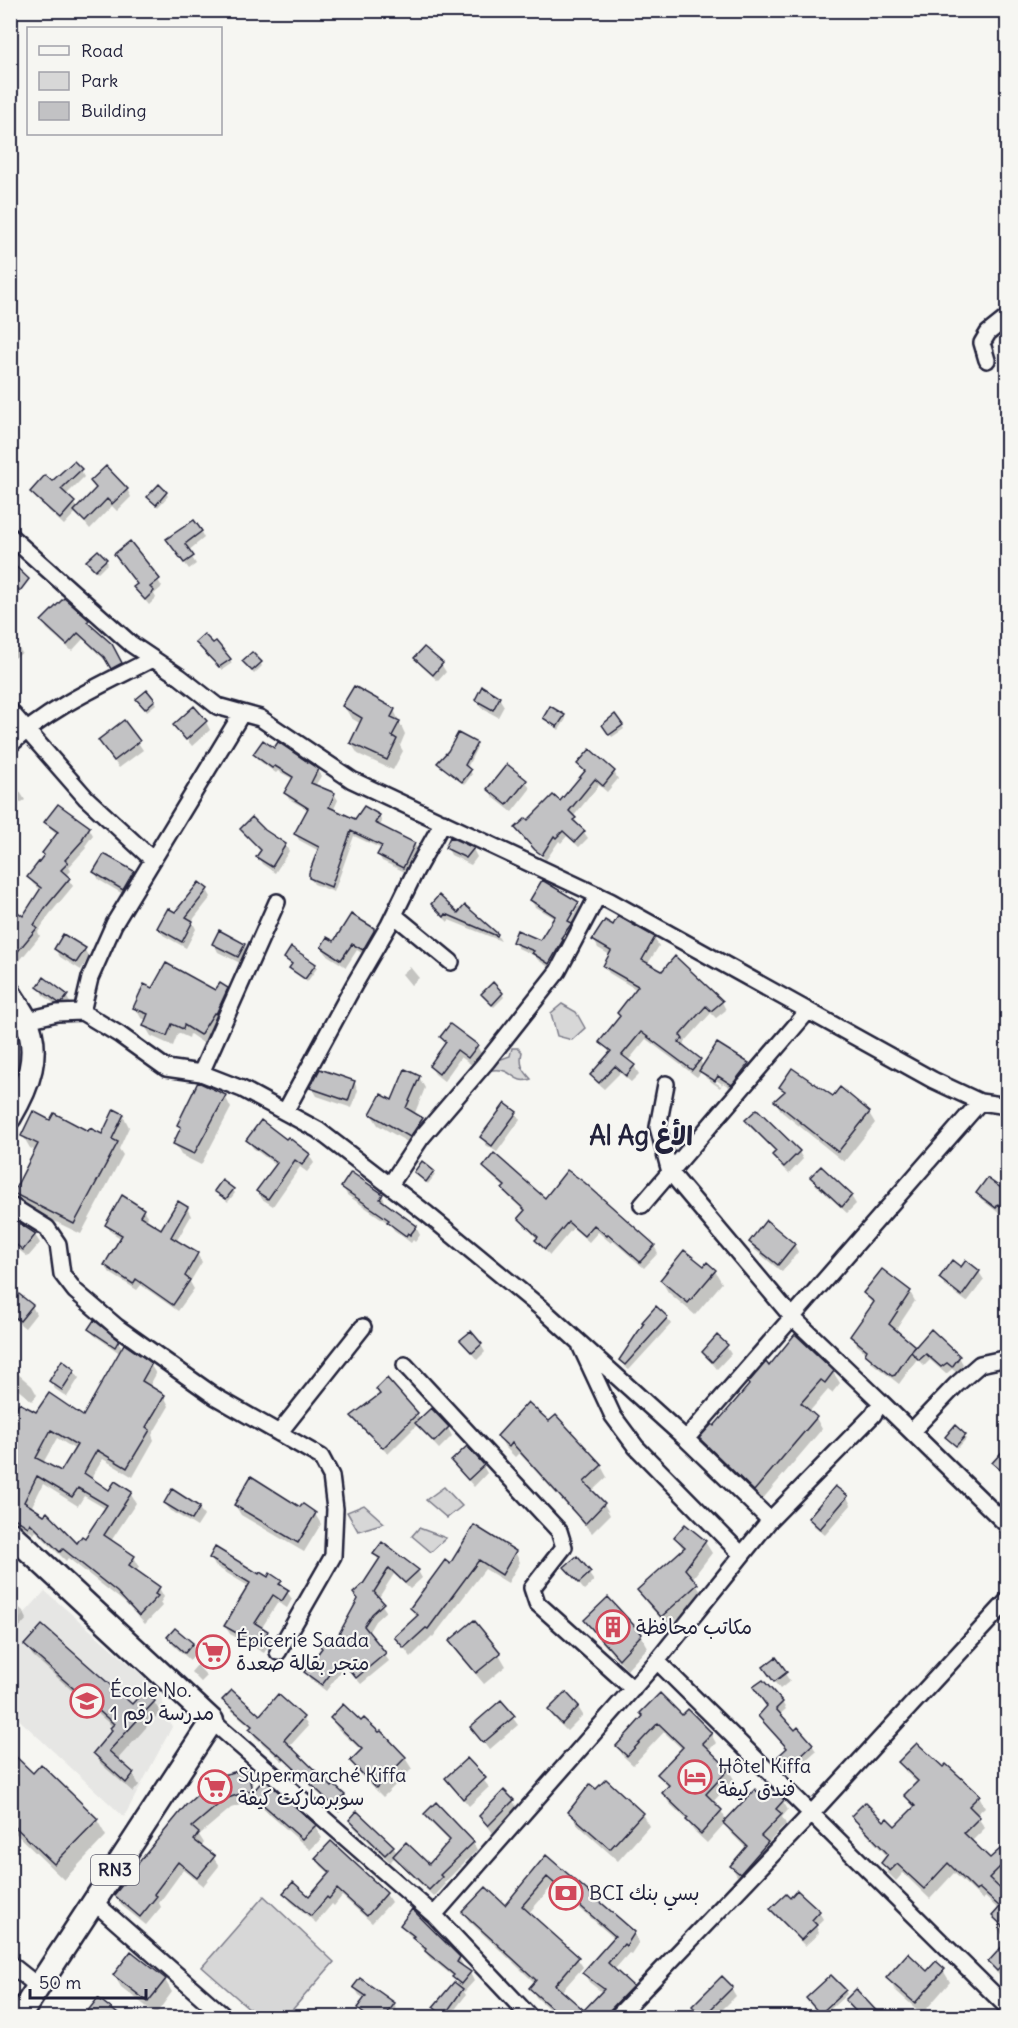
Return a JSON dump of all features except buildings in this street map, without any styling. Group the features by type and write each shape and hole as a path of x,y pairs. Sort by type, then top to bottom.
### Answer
{"highway":[{"path":"10,994 18,1022 34,1044 31,1070 20,1100 10,1117"},
{"path":"10,1533 212,1721"},
{"name":"RN3","path":"23,2016 39,1987 212,1721"}],"street":[{"path":"987,360 982,343 988,333 1008,317"},
{"path":"10,536 131,644 217,706 260,718 351,780 598,895 933,1080 980,1102 1008,1106"},
{"path":"10,745 26,729 152,658"},
{"path":"10,711 86,798 153,860"},
{"path":"82,1012 90,978 114,924 242,713"},
{"path":"285,1113 443,822"},
{"path":"390,1185 421,1138 487,1061 558,971 598,895"},
{"path":"201,1073 278,902"},
{"path":"394,915 451,963"},
{"path":"642,1205 808,1011"},
{"path":"18,1022 57,1013 82,1012 120,1035 166,1068 201,1073 242,1089 318,1130 390,1185 541,1308 686,1439 770,1520"},
{"path":"666,1084 658,1127 670,1172 792,1317 1008,1526"},
{"path":"686,1439 980,1102"},
{"path":"10,1205 47,1228 58,1244 62,1274 75,1291 136,1342 216,1397 321,1457 331,1476 335,1509 333,1556 278,1652"},
{"path":"279,1433 363,1327"},
{"path":"579,1342 613,1416 636,1447 742,1555"},
{"path":"912,1431 956,1385 980,1364 1008,1358"},
{"path":"405,1365 559,1531 564,1546 532,1588 537,1603 633,1689"},
{"path":"434,1915 657,1661 770,1520 873,1415 881,1402"},
{"path":"616,2018 811,1814 1008,1600"},
{"path":"657,1661 1008,2008"},
{"path":"212,1721 434,1915 531,2018"},
{"path":"94,1902 226,2018"},
{"path":"10,1964 39,1987"}],"shaded area":[{"name":"École No. 1 مدرسة رقم","path":"45,1591 158,1689 172,1727 124,1817 11,1712 10,1629"}],"green space":[{"path":"562,1004 576,1012 585,1028 572,1040 557,1036 551,1013"},
{"path":"512,1048 518,1048 522,1052 522,1067 531,1079 520,1080 505,1071 492,1070 490,1063 510,1056"},
{"path":"444,1487 462,1506 447,1518 426,1500"},
{"path":"364,1505 384,1523 358,1531 347,1512"},
{"path":"419,1528 446,1538 431,1552 412,1536"},
{"path":"264,1896 334,1962 286,2017 259,2017 202,1967"}],"place":[{"name":"مكاتب محافظة","path":"613,1627"},
{"name":"Épicerie Saada متجر بقالة صعدة","path":"213,1652"},
{"name":"École No. 1 مدرسة رقم","path":"87,1701"},
{"name":"Hôtel Kiffa فندق كيفة","path":"695,1777"},
{"name":"Supermarché Kiffa سوبرماركت كيفة","path":"215,1787"},
{"name":"BCI بسي بنك","path":"566,1893"}],"district":[{"name":"Al Ag الأغ","path":"641,1136"}]}
